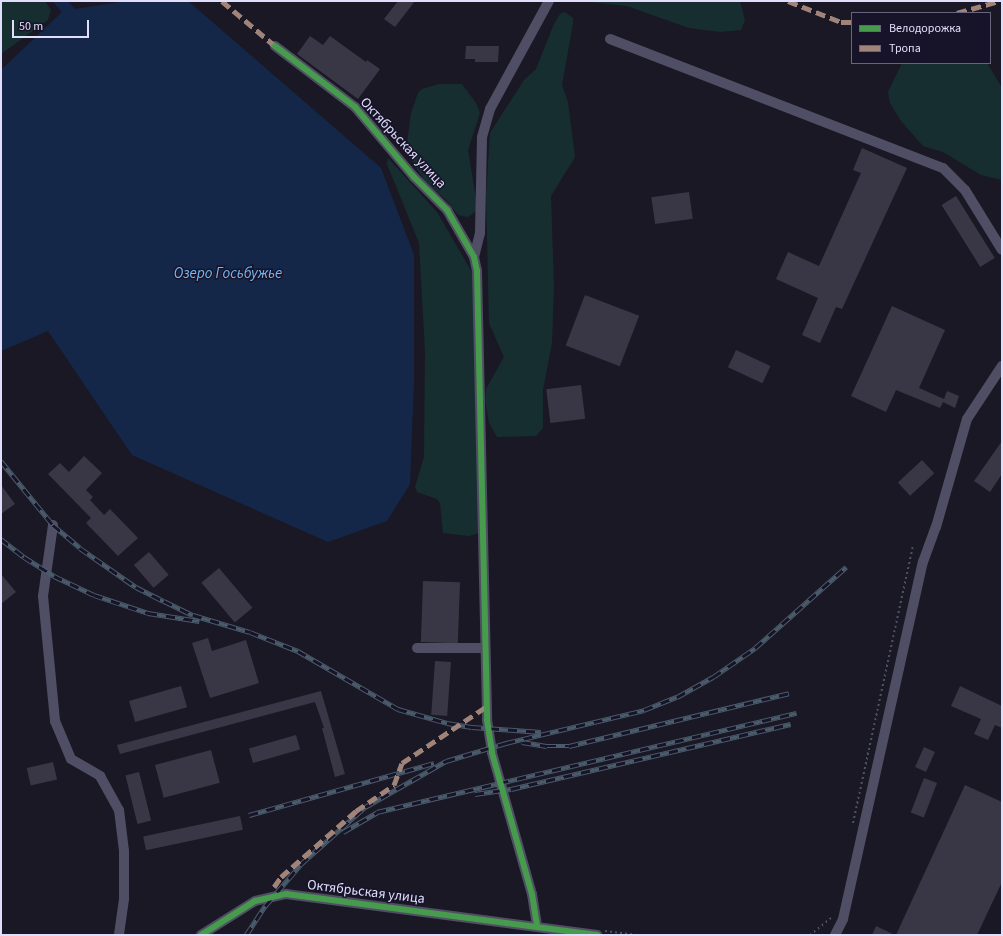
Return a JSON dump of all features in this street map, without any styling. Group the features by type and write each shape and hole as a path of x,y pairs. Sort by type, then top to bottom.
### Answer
{"street":[{"path":"537,926 532,894 492,752 487,720 477,271 474,257 480,233 482,137 490,109 549,1"},
{"path":"610,39 943,168 965,190 1002,250"},
{"name":"Октябрьская улица","path":"275,46 355,107 414,177 447,210 474,257"},
{"path":"835,935 843,919 922,562 936,527 967,419 1002,366"},
{"path":"53,525 43,596 56,721 71,759 100,776 119,810 124,851 124,899 119,935"},
{"path":"417,648 485,648"},
{"name":"Октябрьская улица","path":"201,935 255,901 286,894 597,935"}],"path":[{"path":"853,824 913,545"},
{"path":"810,935 833,917"}],"green space":[{"path":"1,1 45,1 51,10 48,20 1,54"},
{"path":"582,1 740,1 745,20 741,30 720,32 689,28 627,6"},
{"path":"565,12 573,18 573,23 562,85 568,102 575,157 551,196 554,286 552,343 543,390 543,428 536,436 497,437 489,423 485,400 486,389 504,357 489,323 486,195 490,133 524,80 536,69 554,24 560,14"},
{"path":"902,64 988,64 1002,88 1002,180 981,175 943,152 923,146 901,121 890,103 888,92"},
{"path":"439,84 462,84 476,103 480,113 468,150 477,205 476,211 468,217 458,215 445,199 425,182 406,151 411,113 418,93 422,89"},
{"path":"388,158 437,212 473,274 479,533 469,536 443,533 440,503 437,499 417,492 415,487 424,457 425,352 419,243 387,164"}],"water":[{"name":"Озеро Госьбужье","path":"52,1 68,1 75,9 127,1 188,1 381,168 414,255 414,380 410,484 387,521 328,542 132,455 48,331 1,351 1,70 62,12"}],"building":[{"path":"398,1 415,1 395,27 384,19"},
{"path":"310,36 323,45 330,36 366,62 367,60 380,69 358,99 297,54"},
{"path":"466,46 499,46 498,62 475,62 475,59 465,59"},
{"path":"862,148 907,168 842,309 836,307 820,343 802,335 818,298 776,279 788,252 819,266 861,173 853,170"},
{"path":"689,192 693,219 655,224 651,197"},
{"path":"956,196 995,258 980,267 942,205"},
{"path":"585,295 639,316 620,366 566,345"},
{"path":"892,306 945,330 919,388 944,399 947,391 959,396 955,408 943,402 940,408 896,390 886,412 851,396"},
{"path":"736,350 770,366 762,383 728,367"},
{"path":"581,385 585,419 550,423 546,389"},
{"path":"1002,441 1002,474 990,492 974,481"},
{"path":"84,456 102,473 86,490 93,497 90,500 104,515 110,509 138,538 118,556 86,523 91,518 48,474 60,463 69,472"},
{"path":"922,460 934,473 910,496 898,483"},
{"path":"1,485 15,504 1,514"},
{"path":"149,552 169,575 154,588 134,565"},
{"path":"219,568 252,608 235,623 201,583"},
{"path":"1,574 16,592 1,604"},
{"path":"423,581 460,582 458,643 421,642"},
{"path":"208,638 212,651 246,640 259,683 210,698 192,643"},
{"path":"435,661 451,662 447,716 431,715"},
{"path":"181,686 187,707 135,722 129,701"},
{"path":"960,686 1002,706 1002,728 995,725 988,740 974,734 981,719 951,706"},
{"path":"321,691 345,774 335,777 322,728 324,728 315,702 120,754 117,745"},
{"path":"296,735 300,749 253,763 249,749"},
{"path":"924,747 935,752 926,772 915,767"},
{"path":"211,750 220,783 164,798 155,765"},
{"path":"53,762 57,780 31,786 27,768"},
{"path":"139,772 151,821 138,824 125,775"},
{"path":"924,778 937,783 924,818 911,813"},
{"path":"965,785 1002,802 1002,882 977,935 896,935"},
{"path":"240,816 243,830 146,850 143,837"},
{"path":"876,926 895,935 872,935"}],"railway":[{"path":"1,461 53,525 80,548 136,587 193,615 250,632 298,651 398,709 447,723 472,727 541,732"},
{"path":"1,539 24,557 54,576 94,595 148,613 199,621"},
{"path":"246,935 265,906 301,864 365,807 446,761 506,743 644,710 677,697 713,677 755,648 846,567"},
{"path":"522,742 547,746 569,746 789,693"},
{"path":"343,832 377,812 796,713"},
{"path":"475,794 511,789 791,724"},
{"path":"249,815 434,763"}],"marked path":[{"path":"222,1 275,46"},
{"path":"788,1 841,22 851,22"},
{"path":"960,12 999,1"},
{"path":"274,887 281,877 356,811 394,785 402,763 487,706"}],"cycle path":[{"path":"275,46 355,107 414,177 447,210 474,257 477,271 487,720 492,753 532,894 537,926"},
{"path":"201,935 255,901 286,894 597,935"}]}
